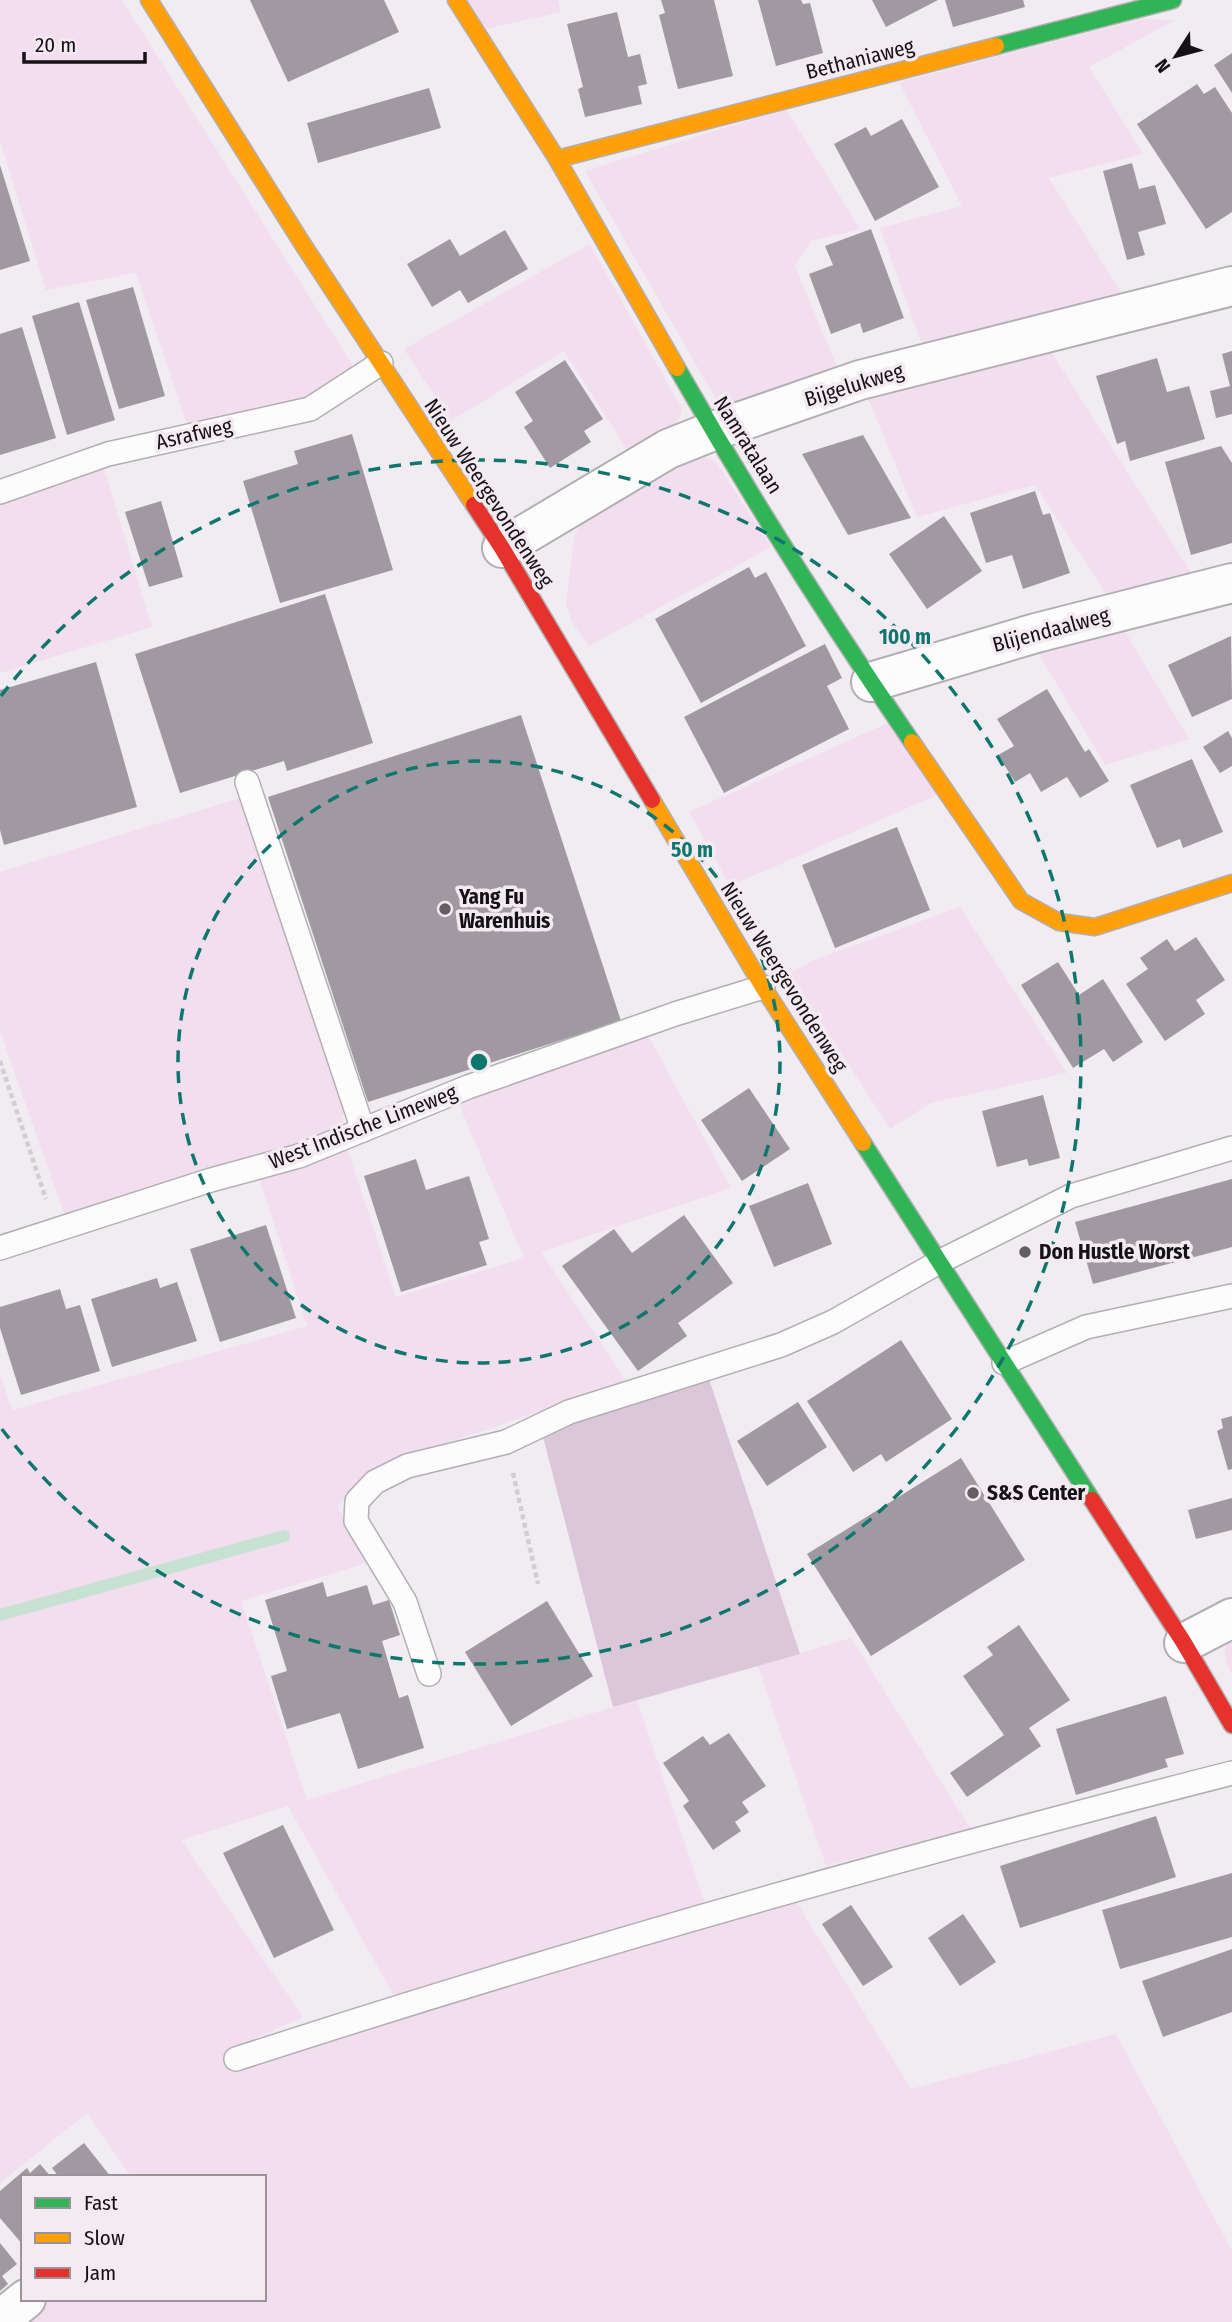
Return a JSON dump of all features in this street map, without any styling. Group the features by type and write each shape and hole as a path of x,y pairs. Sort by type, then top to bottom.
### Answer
{"street":[{"name":"Nieuw Weergevondenweg","path":"149,0 502,548 763,987 1184,1643 1232,1725"},
{"name":"Namratalaan","path":"456,0 557,159 713,431 871,682 1021,901 1059,922 1095,927 1232,883"},
{"name":"Bethaniaweg","path":"557,159 1173,0"},
{"name":"Bijgelukweg","path":"502,548 668,449 713,431 860,380 1232,286"},
{"name":"Blijendaalweg","path":"871,682 1035,633 1232,583"},
{"path":"1184,1643 1232,1618"},
{"path":"0,2320 24,2301"}],"lane":[{"name":"Asrafweg","path":"0,492 108,454 310,409 381,363"},
{"path":"247,782 363,1130"},
{"name":"West Indische Limeweg","path":"0,1248 211,1180 299,1156 468,1087 674,1014 763,987"},
{"path":"429,1674 405,1602 356,1521 357,1501 375,1482 407,1466 506,1442 569,1412 781,1345 833,1322 939,1262 1071,1196 1232,1148"},
{"path":"1004,1363 1086,1327 1232,1296"},
{"path":"236,2059 371,2015 691,1920 1232,1773"}],"path":[{"path":"0,1061 57,1230"},
{"path":"506,1442 538,1584"}],"shaded area":[{"path":"0,0 122,0 355,369 302,402 187,424 136,273 46,290 0,141"},
{"path":"467,0 558,0 561,12 486,29"},
{"path":"1142,19 1175,20 1089,67 1143,154 1049,178 1126,300 925,353 880,228 962,206 899,82"},
{"path":"786,109 860,229 811,241 795,266 840,374 722,410 585,171"},
{"path":"590,244 682,409 675,427 663,439 632,457 564,351 451,421 404,349"},
{"path":"1045,342 1197,582 1113,604 1035,485 917,517 865,391"},
{"path":"699,454 717,463 771,547 589,646 572,622 566,603 574,539 582,517"},
{"path":"104,469 152,627 0,673 0,505"},
{"path":"1118,620 1189,739 1105,765 1033,644"},
{"path":"888,723 937,795 730,886 689,812"},
{"path":"240,798 343,1108 344,1120 336,1132 315,1143 65,1216 0,1031 0,872"},
{"path":"960,907 1067,1073 931,1103 890,1129 790,973 814,960"},
{"path":"648,1035 731,1188 541,1252 627,1382 382,1465 337,1506 367,1563 241,1601 307,1800 637,1700 705,1904 394,1996 288,1806 181,1840 303,2017 226,2051 235,2070 795,1900 911,2089 1116,2034 1232,2251 1232,2322 0,2322 26,2301 266,2301 266,2175 130,2175 87,2113 0,2183 0,1375 12,1410 307,1326 259,1177 347,1148 396,1297 524,1258 458,1102"},
{"path":"709,1379 800,1654 613,1707 542,1433"},
{"path":"1232,1634 1232,1674 1225,1654"},
{"path":"851,1638 970,1828 826,1866 758,1666"}],"building":[{"path":"250,0 384,0 399,32 288,82"},
{"path":"661,0 714,0 733,76 678,89 659,15 665,13"},
{"path":"758,0 801,0 803,4 810,3 823,53 776,66"},
{"path":"872,0 938,0 886,27"},
{"path":"945,0 1023,0 1025,7 953,27"},
{"path":"617,12 628,57 640,54 647,84 638,86 642,104 585,117 578,89 583,87 567,24"},
{"path":"1232,53 1232,93 1214,65"},
{"path":"1197,84 1204,94 1215,87 1232,113 1232,212 1206,229 1137,124"},
{"path":"429,88 441,128 318,163 307,123"},
{"path":"902,119 939,187 875,221 834,144 866,127 871,136"},
{"path":"1132,163 1139,189 1155,185 1166,224 1138,232 1145,255 1127,260 1103,171"},
{"path":"0,165 30,261 0,270"},
{"path":"871,229 904,318 863,333 860,323 831,334 809,274 833,265 825,246"},
{"path":"505,230 528,269 468,303 460,290 432,307 407,264 450,239 460,256"},
{"path":"133,287 165,396 119,409 86,300"},
{"path":"79,302 115,420 67,435 32,316"},
{"path":"22,327 56,438 0,455 0,334"},
{"path":"1232,351 1232,414 1216,418 1210,391 1230,386 1222,354"},
{"path":"1157,358 1167,392 1189,386 1205,439 1130,461 1125,441 1117,444 1096,376"},
{"path":"565,360 603,419 584,431 591,442 550,468 524,427 533,421 515,392"},
{"path":"352,434 393,570 280,603 243,481 298,464 294,451"},
{"path":"863,435 911,518 848,535 802,454"},
{"path":"1221,446 1232,463 1232,543 1191,555 1165,462"},
{"path":"1035,491 1043,515 1050,513 1070,573 1023,589 1012,555 986,563 970,513"},
{"path":"161,501 183,577 149,587 125,512"},
{"path":"944,516 982,571 927,609 889,554"},
{"path":"749,567 755,578 766,572 806,646 701,703 655,619"},
{"path":"325,594 373,743 287,771 284,761 180,793 135,654"},
{"path":"1231,636 1232,699 1192,717 1168,665"},
{"path":"825,644 842,678 827,686 849,729 724,793 684,717"},
{"path":"96,662 137,807 4,845 0,830 0,690"},
{"path":"1047,689 1085,752 1089,749 1109,781 1080,798 1067,777 1041,792 1030,773 1015,782 998,755 1014,746 997,719"},
{"name":"Yang Fu Warenhuis","path":"521,715 621,1021 368,1102 268,797"},
{"path":"1228,731 1232,738 1232,766 1220,773 1203,747"},
{"path":"1192,759 1223,832 1183,848 1180,839 1157,848 1130,785"},
{"path":"897,827 930,910 835,948 802,865"},
{"path":"1196,937 1225,980 1196,1000 1205,1014 1165,1041 1126,984 1148,969 1140,958 1167,939 1175,951"},
{"path":"1058,962 1079,995 1103,979 1143,1042 1113,1062 1104,1049 1073,1068 1021,985"},
{"path":"749,1088 790,1149 742,1181 701,1120"},
{"path":"1043,1095 1060,1158 1029,1166 1027,1159 997,1167 982,1111"},
{"path":"416,1159 426,1190 469,1176 489,1239 479,1242 487,1265 401,1292 364,1176"},
{"path":"1232,1179 1232,1247 1093,1284 1075,1222"},
{"path":"808,1183 832,1244 774,1267 749,1206"},
{"path":"684,1215 733,1283 678,1323 687,1336 638,1371 562,1266 614,1229 632,1253"},
{"path":"266,1225 296,1318 220,1342 190,1249"},
{"path":"157,1278 160,1288 177,1282 197,1341 112,1367 91,1299"},
{"path":"60,1289 66,1309 80,1305 100,1371 21,1395 0,1328 0,1307"},
{"path":"901,1340 952,1419 886,1462 881,1454 853,1472 807,1401"},
{"path":"798,1402 827,1447 767,1486 737,1441"},
{"path":"1232,1416 1232,1469 1228,1470 1217,1431 1223,1428 1221,1419"},
{"path":"961,1458 1025,1560 871,1656 807,1554"},
{"path":"1232,1498 1232,1530 1196,1539 1188,1510"},
{"path":"323,1582 327,1597 367,1585 373,1605 389,1600 400,1635 382,1641 399,1698 408,1695 424,1748 358,1769 340,1713 287,1729 271,1676 287,1671 265,1600"},
{"path":"547,1601 593,1676 511,1726 465,1652"},
{"path":"1019,1625 1070,1700 1029,1728 1041,1746 967,1797 950,1773 1004,1735 963,1676 993,1655 987,1647"},
{"path":"1166,1696 1184,1754 1165,1759 1168,1767 1076,1795 1056,1729"},
{"path":"729,1733 766,1786 742,1802 749,1812 735,1822 741,1831 713,1850 683,1806 689,1801 663,1763 703,1736 710,1745"},
{"path":"1156,1816 1176,1877 1020,1928 1000,1866"},
{"path":"283,1825 334,1930 274,1958 223,1853"},
{"path":"1232,1873 1232,1937 1120,1969 1102,1910"},
{"path":"851,1905 893,1967 863,1986 822,1924"},
{"path":"963,1914 996,1962 960,1986 928,1938"},
{"path":"1232,1949 1232,2012 1163,2037 1142,1981"},
{"path":"84,2143 109,2175 57,2175 52,2168"},
{"path":"40,2164 49,2175 21,2175 21,2243 0,2218 0,2191 27,2168 30,2173"},
{"path":"0,2243 17,2264 2,2276 8,2284 0,2291"}],"waterway":[{"path":"0,1615 284,1536"}],"traffic: fast":[{"path":"996,46 1173,0"},
{"path":"677,368 791,558 912,742"},
{"path":"863,1143 1092,1500"}],"traffic: slow":[{"path":"149,0 302,243 474,505"},
{"path":"456,0 557,159 677,368"},
{"path":"557,159 996,46"},
{"path":"912,742 1021,901 1059,922 1095,927 1232,883"},
{"path":"652,800 763,987 863,1143"}],"traffic: jam":[{"path":"474,505 652,800"},
{"path":"1092,1500 1184,1643 1232,1725"}],"place":[{"name":"Yang Fu Warenhuis","path":"445,909"},
{"name":"Don Hustle Worst","path":"1025,1252"},
{"name":"S&S Center","path":"973,1493"}]}
